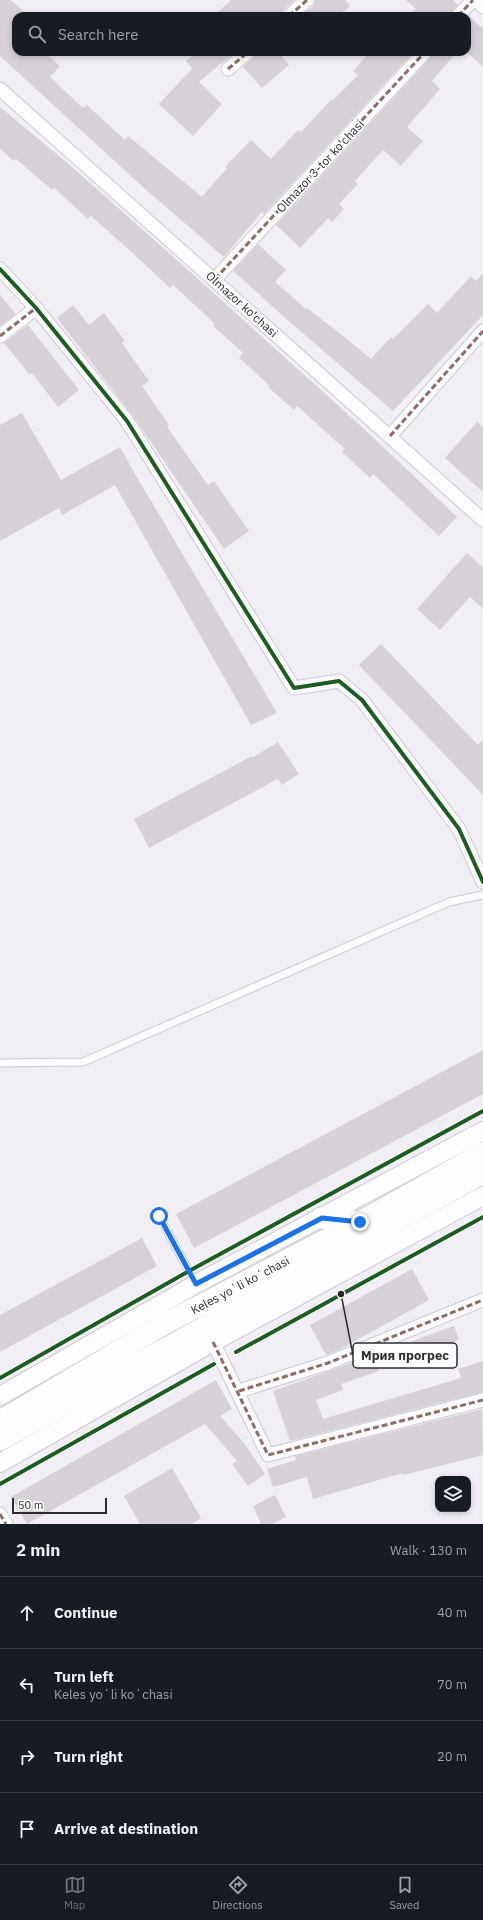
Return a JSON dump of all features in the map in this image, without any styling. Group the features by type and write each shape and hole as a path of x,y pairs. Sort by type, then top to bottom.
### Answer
{"main road":[{"name":"Keles yoʻli koʻchasi","path":"0,1421 166,1323 360,1222 483,1153"},
{"name":"Keles yoʻli koʻchasi","path":"0,1440 483,1174"},
{"path":"322,1218 360,1222"}],"street":[{"path":"294,12 307,0"},
{"path":"462,12 473,0"},
{"path":"477,0 483,7"},
{"path":"228,69 243,56"},
{"name":"Olmazor 3-tor ko'chasi","path":"215,279 421,56"},
{"name":"Olmazor ko'chasi","path":"1,91 215,279 483,520"},
{"path":"0,269 36,308 127,421 294,688 339,681 362,700 459,829 483,882"},
{"path":"0,336 36,308"},
{"path":"390,436 483,331"},
{"name":"Keles yoʻli koʻchasi","path":"0,1396 196,1284 483,1131"},
{"path":"0,1463 213,1342 483,1196"},
{"path":"238,1391 328,1363 483,1300"},
{"path":"213,1342 268,1455 483,1400"},
{"path":"0,1514 6,1524"}],"lane":[{"path":"0,1064 83,1062 449,902 483,895"},
{"path":"159,1216 196,1284"}],"path":[{"path":"236,1352 483,1217"},
{"path":"0,1484 214,1364"}],"building":[{"path":"0,0 11,0 24,12 12,12 12,56 49,56 60,66 50,77 83,108 87,105 125,140 128,136 202,197 227,168 225,167 251,140 271,159 298,130 301,132 331,100 332,101 358,75 353,71 366,56 410,56 264,214 262,212 224,257 144,188 0,56"},
{"path":"231,0 295,0 282,12 218,12"},
{"path":"315,0 345,0 350,6 343,12 306,12 313,6"},
{"path":"406,0 453,0 458,5 452,12 413,12 416,9"},
{"path":"471,18 483,29 483,67 471,56"},
{"path":"192,56 230,56 199,82 222,104 193,136 159,104 192,69 186,61"},
{"path":"254,56 283,56 282,57 289,65 262,88 243,67"},
{"path":"454,56 432,81 440,89 407,127 423,141 401,166 383,150 355,181 358,184 339,204 344,209 332,222 328,218 300,248 276,225 431,57"},
{"path":"0,107 71,166 187,269 362,427 457,517 439,536 373,474 370,478 342,452 345,449 297,406 294,410 268,387 270,386 239,358 243,353 213,326 215,324 173,285 170,288 91,216 88,219 54,188 52,190 16,159 14,161 0,149"},
{"path":"258,244 286,270 275,282 306,309 307,308 337,331 371,359 391,337 393,339 428,304 437,313 471,276 476,281 483,273 483,315 393,411 233,271"},
{"path":"0,295 16,314 0,326"},
{"path":"73,305 89,325 104,313 125,341 122,343 149,381 142,386 169,425 167,427 208,485 214,481 249,531 224,549 133,416 57,318"},
{"path":"28,325 79,390 58,407 32,373 30,375 4,343"},
{"path":"22,413 61,480 120,447 277,713 251,725 115,485 62,515 59,508 0,541 0,425"},
{"path":"477,422 483,427 483,492 445,458"},
{"path":"467,553 483,568 483,609 470,597 440,630 417,609"},
{"path":"381,644 478,745 483,739 483,795 359,665"},
{"path":"278,742 299,774 282,785 278,779 149,848 134,819 252,756 252,758"},
{"path":"483,1050 483,1094 194,1248 176,1214"},
{"path":"142,1238 157,1266 0,1352 0,1315"},
{"path":"412,1269 429,1300 339,1350 326,1355 310,1325"},
{"path":"454,1326 459,1340 378,1368 379,1371 341,1384 343,1390 316,1400 323,1419 461,1378 458,1369 483,1361 483,1392 290,1441 273,1391"},
{"path":"216,1380 232,1409 220,1416 244,1443 265,1474 248,1486 232,1464 237,1461 205,1424 27,1524 11,1497"},
{"path":"482,1409 483,1455 403,1475 403,1473 313,1499 307,1477 273,1487 267,1469 296,1460 295,1456"},
{"path":"172,1468 201,1518 192,1524 140,1524 124,1496"},
{"path":"275,1495 286,1517 272,1524 261,1524 253,1506"}],"marked path":[{"path":"294,12 307,0"},
{"path":"462,12 473,0"},
{"path":"228,69 243,56"},
{"path":"215,279 421,56"},
{"path":"0,336 36,308"},
{"path":"390,436 483,331"},
{"path":"239,1391 328,1363 483,1300"},
{"path":"213,1342 268,1455 483,1400"},
{"path":"0,1514 6,1524"}],"cycle path":[{"path":"0,269 36,308 127,421 294,688 339,681 362,700 459,829 483,882"},
{"path":"0,1378 189,1271 483,1111"},
{"path":"236,1352 483,1217"},
{"path":"0,1484 214,1364"}],"place":[{"name":"Мрия прогрес","path":"341,1294"}],"route":[{"path":"159,1216 196,1284 322,1218 360,1222"}]}
